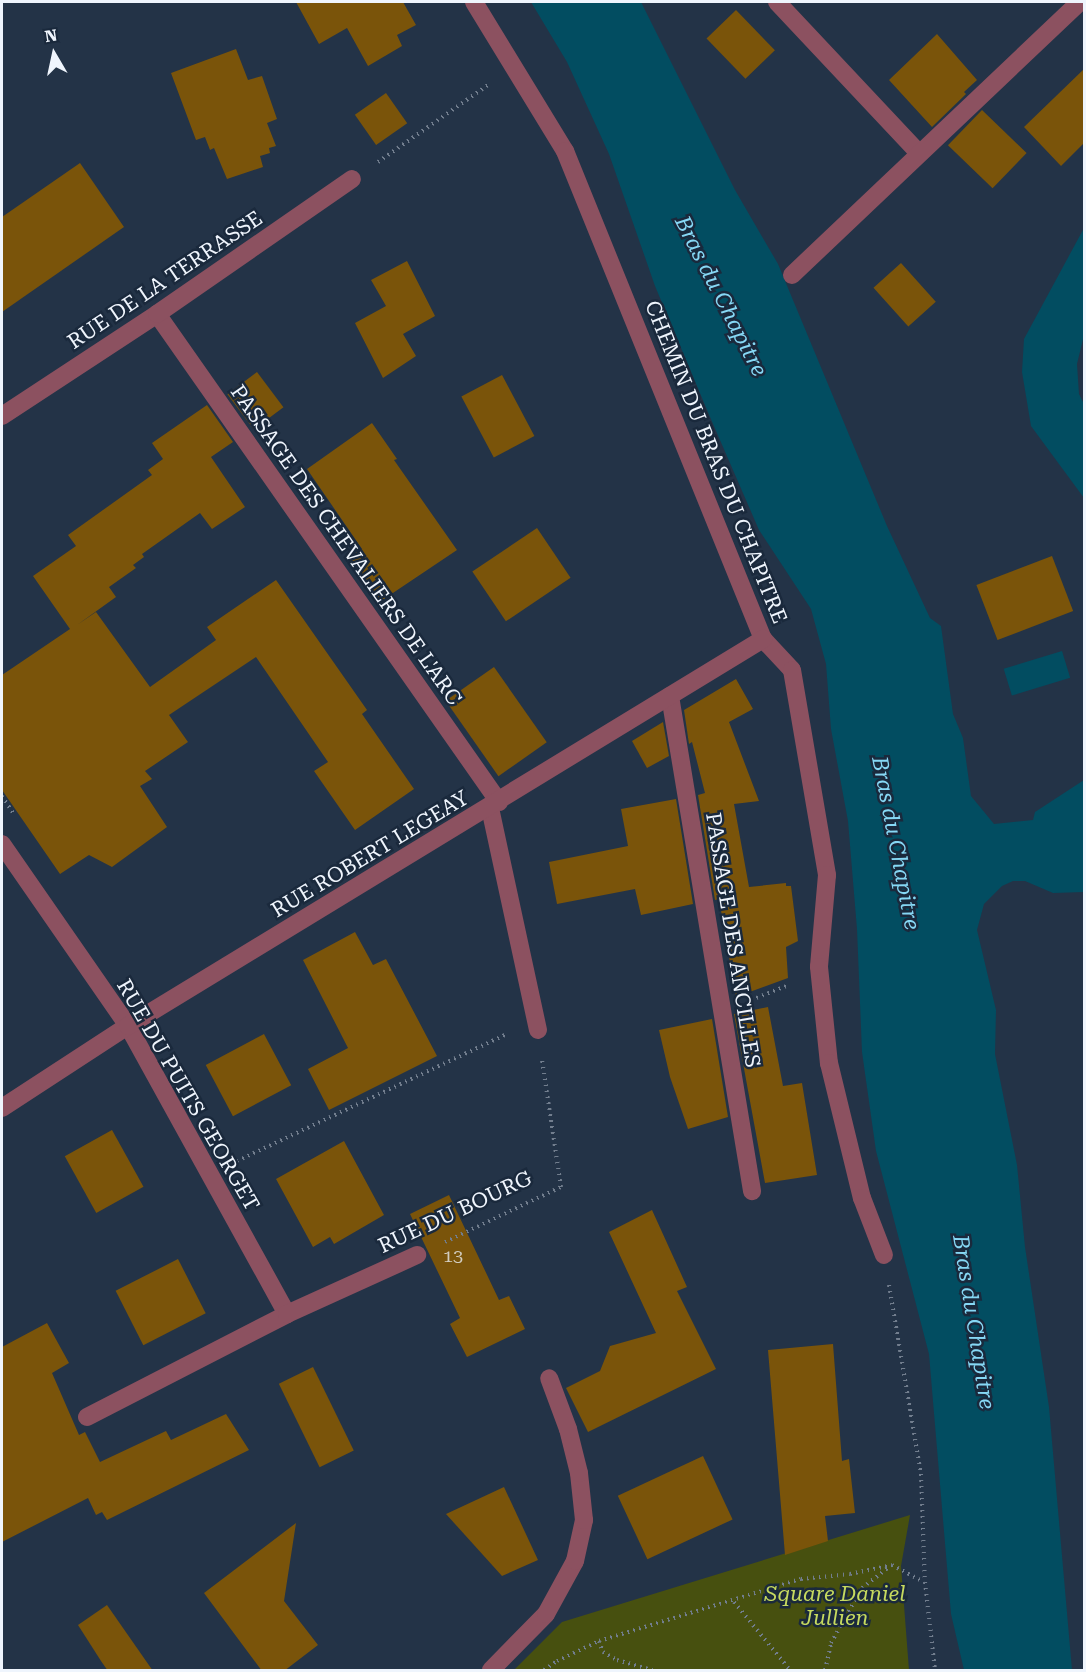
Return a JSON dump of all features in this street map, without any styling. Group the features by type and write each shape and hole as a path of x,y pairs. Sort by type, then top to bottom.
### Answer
{"street":[{"name":"CHEMIN DU BRAS DU CHAPITRE","path":"474,2 565,151 763,639 792,670 827,875 819,967 829,1063 861,1198 884,1255"},
{"path":"777,2 920,153"},
{"path":"792,274 1080,2"},
{"name":"RUE DE LA TERRASSE","path":"2,416 157,314 352,179"},
{"name":"PASSAGE DES CHEVALIERS DE L'ARC","path":"157,314 495,805"},
{"name":"RUE ROBERT LEGEAY","path":"2,1108 128,1026 495,805 763,639"},
{"name":"PASSAGE DES ANCILLES","path":"670,696 752,1191"},
{"path":"495,805 537,1025"},
{"name":"RUE DU PUITS GEORGET","path":"2,844 128,1026 287,1314"},
{"name":"RUE DU BOURG","path":"87,1417 287,1314 417,1255"},
{"path":"491,1671 546,1614 575,1561 584,1520 579,1473 568,1430 549,1378"}],"path":[{"path":"375,163 515,66"},
{"path":"2,796 15,816"},
{"path":"209,1174 537,1025"},
{"name":"RUE DU BOURG","path":"417,1255 561,1188 537,1025"},
{"path":"884,1255 921,1474 925,1582 936,1671"},
{"path":"544,1671 557,1661 599,1641 735,1602 801,1579 850,1574 892,1565 925,1582"},
{"path":"825,1671 831,1643 862,1588 892,1565"},
{"path":"735,1602 790,1671"},
{"path":"599,1641 603,1652 617,1660 653,1671"}],"green space":[{"name":"Square Daniel Jullien","path":"910,1515 901,1566 909,1670 514,1670 562,1622"}],"water":[{"name":"Bras du Chapitre","path":"531,2 641,2 735,190 778,264 887,526 930,618 941,626 953,714 963,738 971,796 994,824 1033,820 1035,812 1084,780 1084,892 1053,893 1025,881 1013,881 1002,886 984,904 977,930 996,1010 995,1054 1017,1165 1025,1247 1049,1407 1072,1670 964,1670 951,1614 929,1354 876,1151 862,1052 857,929 848,821 831,729 826,664 811,609 759,530 710,417 655,286 609,154 567,62"},
{"path":"1084,228 1084,335 1077,364 1079,394 1084,404 1084,498 1031,426 1022,372 1024,339"},
{"path":"1062,651 1070,678 1012,696 1004,669"}],"building":[{"path":"296,2 403,2 416,25 397,35 402,46 368,66 347,28 319,44"},
{"path":"736,10 775,50 745,79 707,38"},
{"path":"937,34 977,80 932,127 889,80"},
{"path":"236,49 248,80 262,76 277,119 267,123 276,146 269,148 270,153 260,156 263,167 227,179 214,148 210,150 205,137 196,140 171,73"},
{"path":"1084,69 1084,143 1061,166 1024,127"},
{"path":"386,93 407,123 376,145 355,115"},
{"path":"982,110 1027,153 993,188 948,145"},
{"path":"80,163 124,227 2,312 2,217"},
{"path":"407,261 435,316 403,334 416,356 383,378 355,323 386,306 371,280"},
{"path":"901,263 936,302 908,326 874,288"},
{"path":"257,372 283,407 254,429 227,394"},
{"path":"502,375 534,436 494,458 461,397"},
{"path":"207,405 233,442 211,457 245,507 212,529 200,513 142,554 144,557 133,565 136,568 109,587 116,597 77,625 96,612 150,687 216,640 207,627 276,580 367,710 362,714 414,789 355,830 314,771 328,762 256,657 169,715 188,742 145,771 152,779 140,786 167,827 112,867 89,855 60,874 2,790 2,675 70,629 33,576 76,546 68,535 152,475 148,470 163,459 152,443"},
{"path":"372,423 397,459 394,460 457,550 378,603 348,558 362,549 307,469"},
{"path":"537,528 571,578 506,621 472,572"},
{"path":"1052,556 1073,611 998,640 976,585"},
{"path":"494,667 547,742 498,776 446,701"},
{"path":"736,679 753,709 729,722 759,801 734,804 749,887 786,883 786,886 791,886 798,941 786,947 788,978 736,997 719,899 715,900 698,795 705,793 692,742 689,744 684,710"},
{"path":"663,722 669,756 647,768 632,741"},
{"path":"676,799 693,904 641,915 635,889 557,904 549,862 628,846 621,809"},
{"path":"355,932 373,965 386,959 437,1056 329,1110 308,1069 348,1048 303,960"},
{"path":"768,1007 783,1086 802,1083 817,1175 765,1183 734,1014"},
{"path":"712,1019 728,1117 688,1129 670,1077 659,1030"},
{"path":"264,1034 291,1085 233,1116 206,1065"},
{"path":"112,1130 144,1187 96,1213 65,1156"},
{"path":"344,1141 384,1215 334,1244 330,1237 313,1247 276,1179"},
{"path":"449,1195 499,1300 509,1296 525,1329 467,1357 450,1324 460,1318 410,1214"},
{"path":"652,1210 687,1287 677,1291 716,1369 588,1432 566,1388 600,1371 610,1346 656,1333 609,1232"},
{"path":"178,1259 206,1313 143,1345 116,1291"},
{"path":"47,1323 69,1363 52,1373 79,1435 85,1432 100,1462 166,1431 171,1440 226,1414 249,1450 107,1520 102,1512 96,1515 88,1498 2,1542 2,1347"},
{"path":"833,1344 842,1461 849,1459 855,1513 825,1516 828,1541 785,1555 768,1350"},
{"path":"313,1367 354,1451 320,1467 279,1384"},
{"path":"703,1456 733,1519 647,1559 618,1496"},
{"path":"504,1487 538,1560 502,1576 446,1514"},
{"path":"296,1523 284,1601 318,1645 284,1671 262,1671 204,1593"},
{"path":"107,1605 153,1671 108,1671 101,1661 78,1625"}]}
